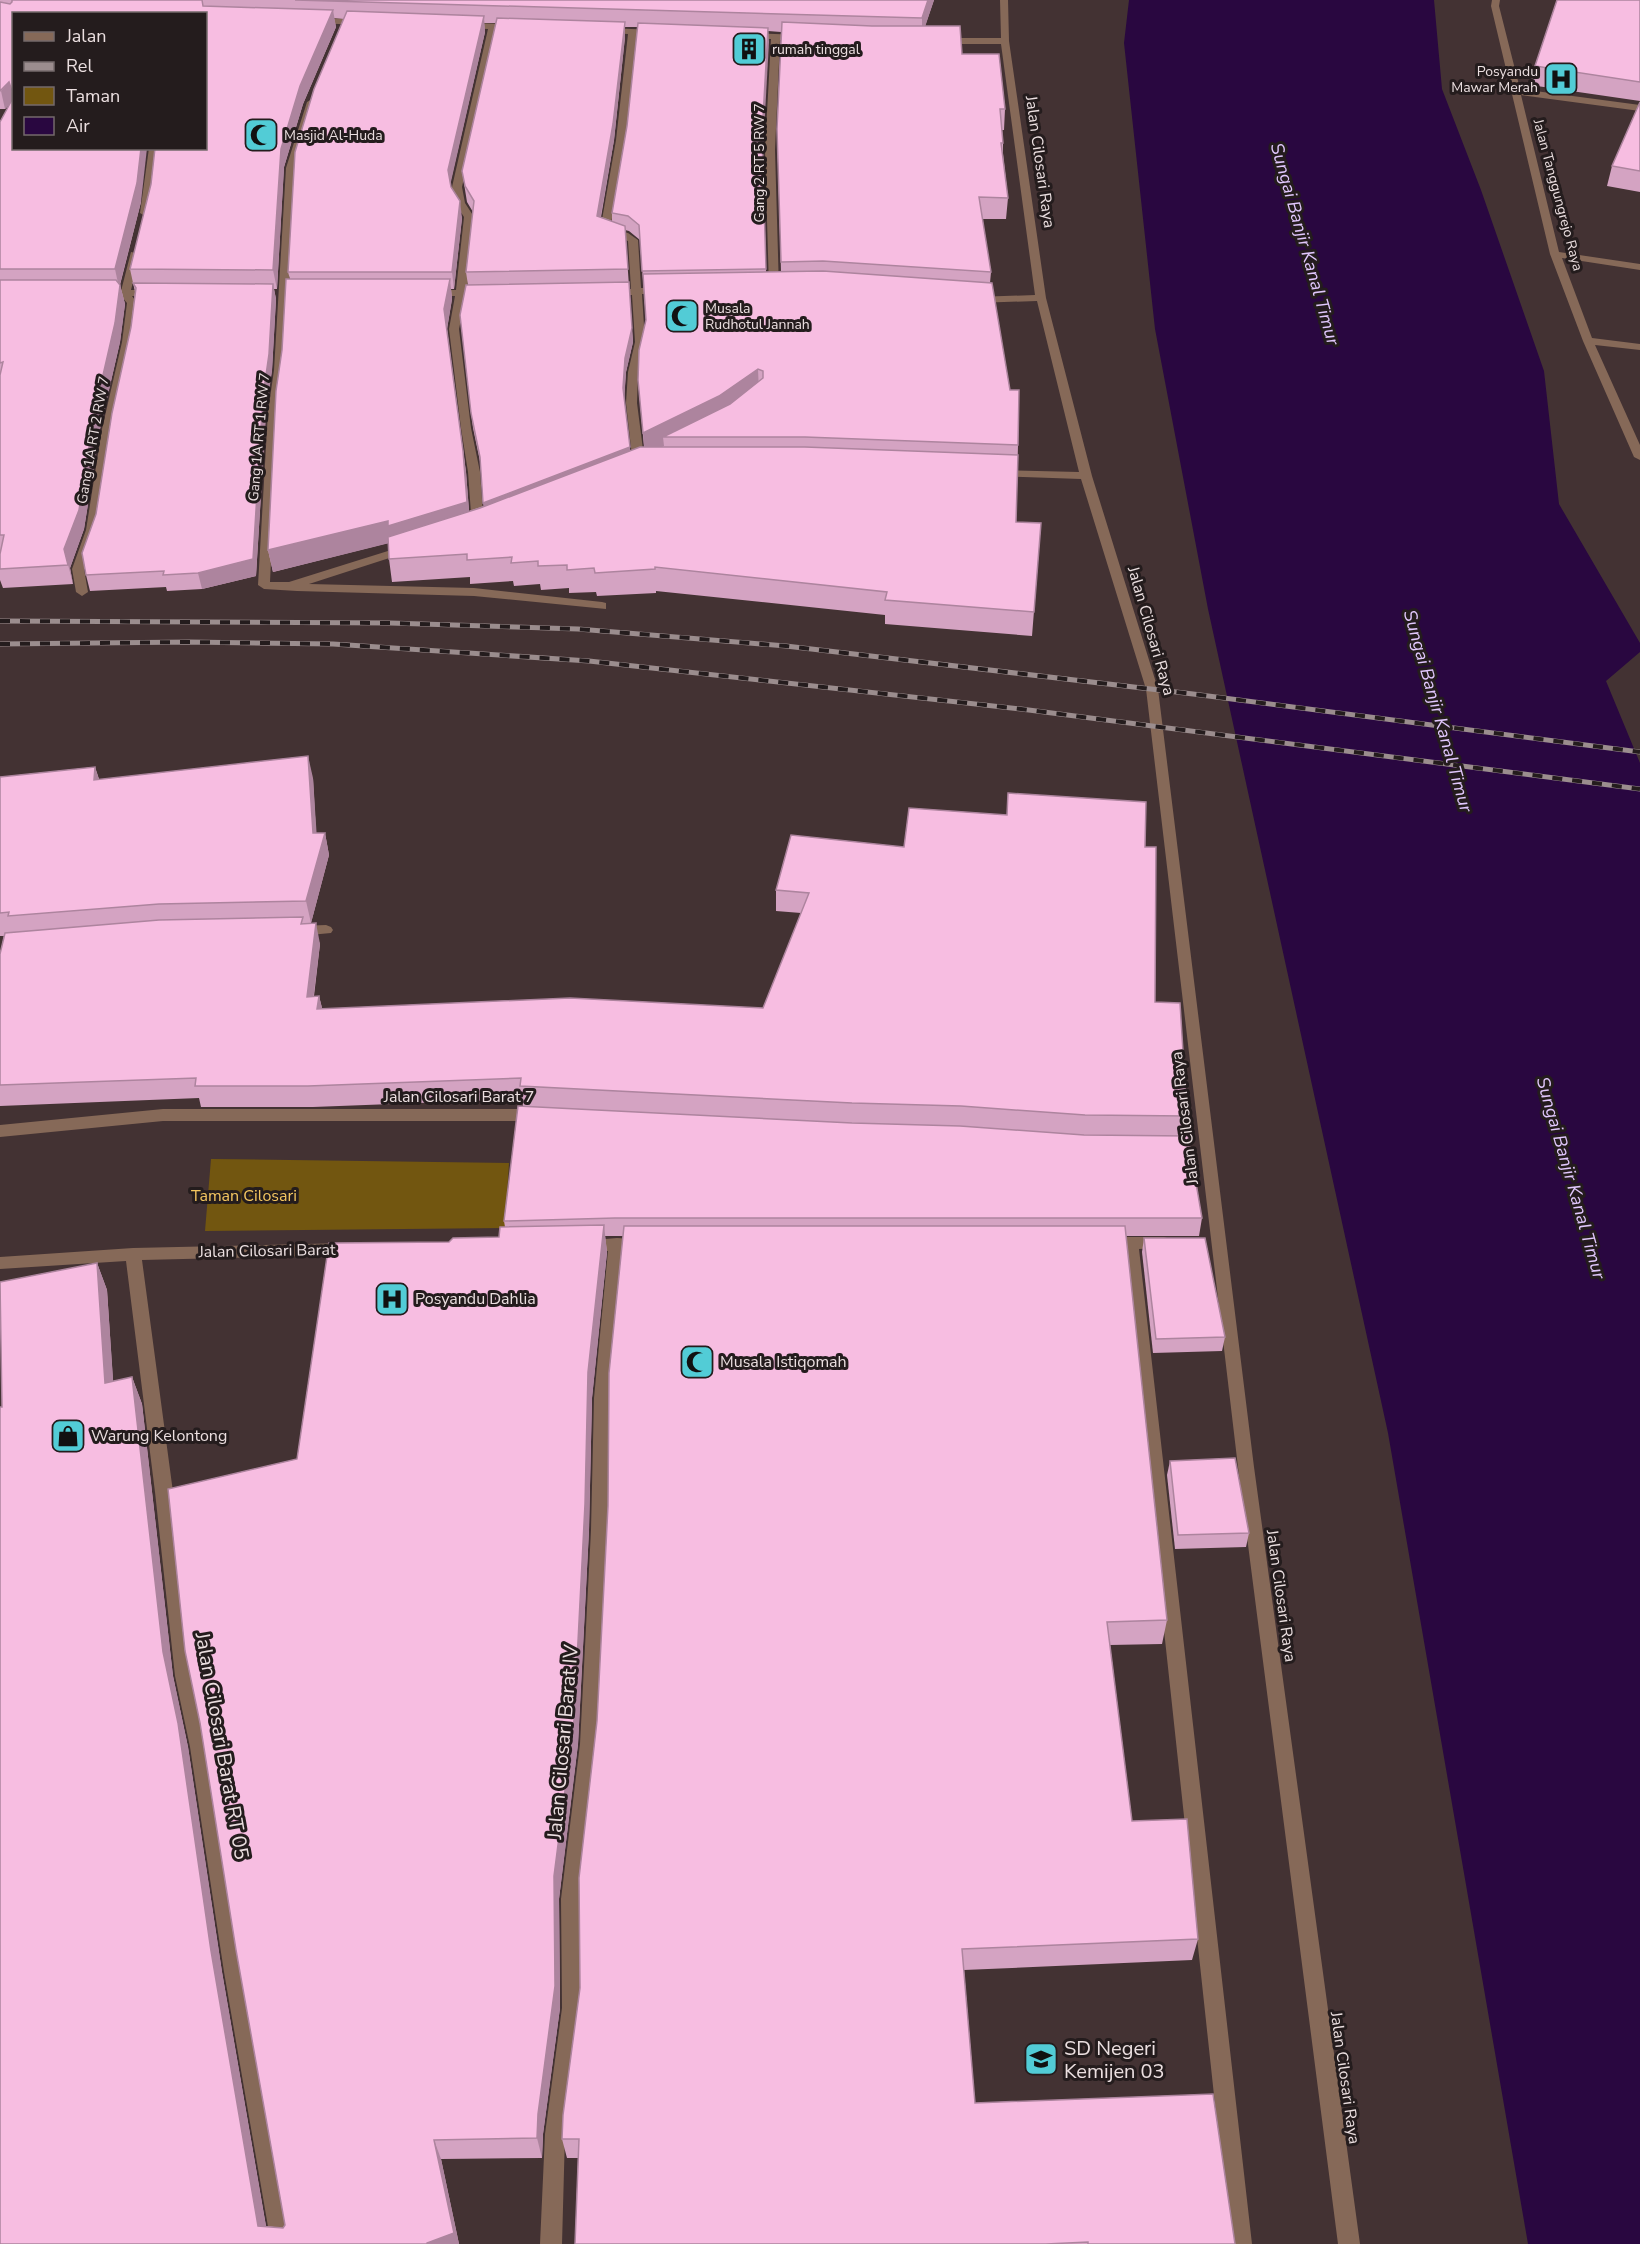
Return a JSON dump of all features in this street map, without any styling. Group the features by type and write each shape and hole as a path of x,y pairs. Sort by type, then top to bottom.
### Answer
{"street":[{"name":"Jalan Cilosari Raya","path":"1004,0 1005,42 1041,298 1086,476 1152,689 1200,1145 1349,2244"},
{"name":"Jalan Tanggungrejo Raya","path":"1496,0 1495,6 1555,254 1588,341 1640,457"},
{"path":"310,21 343,25 379,23"},
{"path":"459,25 528,28"},
{"path":"478,526 474,471 466,428 454,329 461,294 469,217 460,203 457,187 492,27"},
{"path":"598,31 669,33"},
{"path":"633,32 621,140 605,231 626,235 633,240 640,342 635,356 631,433 642,464"},
{"path":"740,36 812,39"},
{"name":"Gang 2 RT 5 RW 7","path":"763,289 779,289 770,150 776,37"},
{"path":"927,41 1005,42"},
{"path":"1515,91 1640,108"},
{"name":"Gang 1A RT 1 RW 7","path":"290,586 264,585 273,412 282,336 291,168 314,96"},
{"path":"142,225 148,202 154,150"},
{"path":"125,294 137,247"},
{"path":"1555,254 1640,267"},
{"path":"601,292 670,291"},
{"path":"91,294 168,293"},
{"path":"425,293 496,293"},
{"name":"Gang 1A RT 2 RW 7","path":"82,592 78,568 92,530 108,429 127,342 132,303 125,294"},
{"path":"968,300 1041,298"},
{"path":"1588,341 1640,347"},
{"path":"981,472 1086,476"},
{"path":"290,586 423,544"},
{"path":"290,586 322,589 474,592 602,606"},
{"path":"280,931 326,930"},
{"name":"Jalan Cilosari Barat 7","path":"0,1131 163,1115 551,1115"},
{"path":"1130,1243 1241,2244"},
{"name":"Jalan Cilosari Barat IV","path":"551,2244 555,2134 572,2008 572,1899 589,1744 600,1530 602,1398 617,1244"},
{"path":"570,1245 653,1244"},
{"path":"1095,1244 1174,1244"},
{"name":"Jalan Cilosari Barat","path":"0,1263 133,1254 369,1249"},
{"name":"Jalan Cilosari Barat RT 05","path":"133,1254 164,1492 184,1676 200,1746 234,1972 282,2244"}],"green space":[{"name":"Taman Cilosari","path":"211,1159 509,1163 505,1228 205,1231"}],"water":[{"name":"Sungai Banjir Kanal Timur","path":"1129,0 1434,0 1442,89 1481,190 1544,371 1559,504 1640,643 1640,652 1606,681 1640,763 1640,2244 1528,2244 1388,1433 1208,609 1155,329 1124,43"}],"building":[{"path":"12,0 202,0 203,6 333,10 300,86 281,149 273,270 130,269 151,184 155,150 207,150 207,12 12,12 12,91 9,82 0,91 0,2 10,4"},
{"path":"295,0 928,0 922,18"},
{"path":"1557,0 1640,0 1640,82 1535,66"},
{"path":"347,11 484,16 448,170 451,187 460,201 452,272 288,272 295,152 314,89"},
{"path":"497,18 625,22 613,124 597,216 625,226 628,269 466,272 474,201 465,186 462,171"},
{"path":"782,22 872,26 960,26 962,54 999,54 1005,109 1000,109 1003,143 1001,143 1008,198 979,197 991,272 823,261 781,262 777,129"},
{"path":"638,23 768,28 762,136 766,269 642,271 639,225 628,216 612,213 627,126"},
{"path":"12,100 12,150 141,150 137,183 115,269 0,269 0,122"},
{"path":"1640,102 1640,171 1612,166"},
{"path":"823,271 992,283 1010,390 1019,390 1018,445 805,437 663,437 730,404 763,378 763,371 758,369 719,396 643,433 638,380 639,350 646,320 643,274"},
{"path":"286,279 450,279 444,309 463,451 467,502 388,526 388,521 268,550 276,391 282,350"},
{"path":"0,280 116,280 120,285 115,323 95,410 79,510 64,549 68,565 0,569 4,535 0,535 0,375 3,362 0,363"},
{"path":"629,282 632,328 625,358 623,388 630,447 483,503 480,457 471,413 460,315 466,285"},
{"path":"133,283 273,284 269,354 263,396 253,559 198,573 163,575 164,571 86,575 82,553 96,514 112,413 131,327 136,288"},
{"path":"640,447 805,447 1018,455 1016,522 1041,523 1034,612 885,600 887,592 655,567 655,569 595,573 594,568 567,570 567,565 538,566 538,561 511,563 512,557 467,560 467,554 389,559 388,537 480,508"},
{"path":"308,756 313,833 325,833 306,901 159,904 8,916 9,912 0,913 0,777 95,767 94,780"},
{"path":"1008,793 1146,802 1145,847 1156,847 1155,1002 1180,1003 1187,1116 1085,1115 961,1106 852,1103 520,1086 521,1078 308,1086 195,1086 196,1078 0,1085 0,954 5,933 159,920 303,917 301,924 316,923 307,997 319,996 317,1009 570,998 763,1008 809,893 776,890 791,835 904,847 909,808 1007,815"},
{"path":"518,1106 852,1123 960,1126 1084,1135 1188,1136 1202,1218 615,1218 504,1221"},
{"path":"604,1225 588,1372 585,1504 574,1720 554,1876 555,1986 538,2114 537,2138 434,2140 454,2233 427,2244 0,2244 0,1407 2,1407 0,1282 97,1263 105,1383 132,1377 163,1652 178,1723 211,1951 258,2226 283,2228 285,2225 236,1950 200,1723 185,1651 168,1489 297,1459 329,1243 449,1242 453,1238 499,1237 500,1227"},
{"path":"624,1226 1125,1226 1167,1620 1107,1622 1132,1821 1187,1819 1198,1939 962,1949 975,2103 1213,2094 1235,2244 1088,2244 1088,2242 1046,2244 575,2244 579,2139 562,2139 563,2115 580,1988 579,1878 597,1721 608,1506 609,1373"},
{"path":"1144,1238 1205,1238 1225,1337 1156,1339"},
{"path":"1235,1458 1249,1533 1178,1535 1170,1461"}],"railway":[{"path":"0,621 390,623 578,629 786,646 1193,694 1640,752"},
{"path":"0,644 190,642 333,644 589,661 1021,709 1640,789"}],"place":[{"name":"rumah tinggal","path":"749,49"},
{"name":"Posyandu Mawar Merah","path":"1561,79"},
{"name":"Masjid Al-Huda","path":"261,135"},
{"name":"Musala Rudhotul Jannah","path":"682,316"},
{"name":"Posyandu Dahlia","path":"392,1299"},
{"name":"Musala Istiqomah","path":"697,1362"},
{"name":"Warung Kelontong","path":"68,1436"},
{"name":"SD Negeri Kemijen 03","path":"1041,2059"}]}
